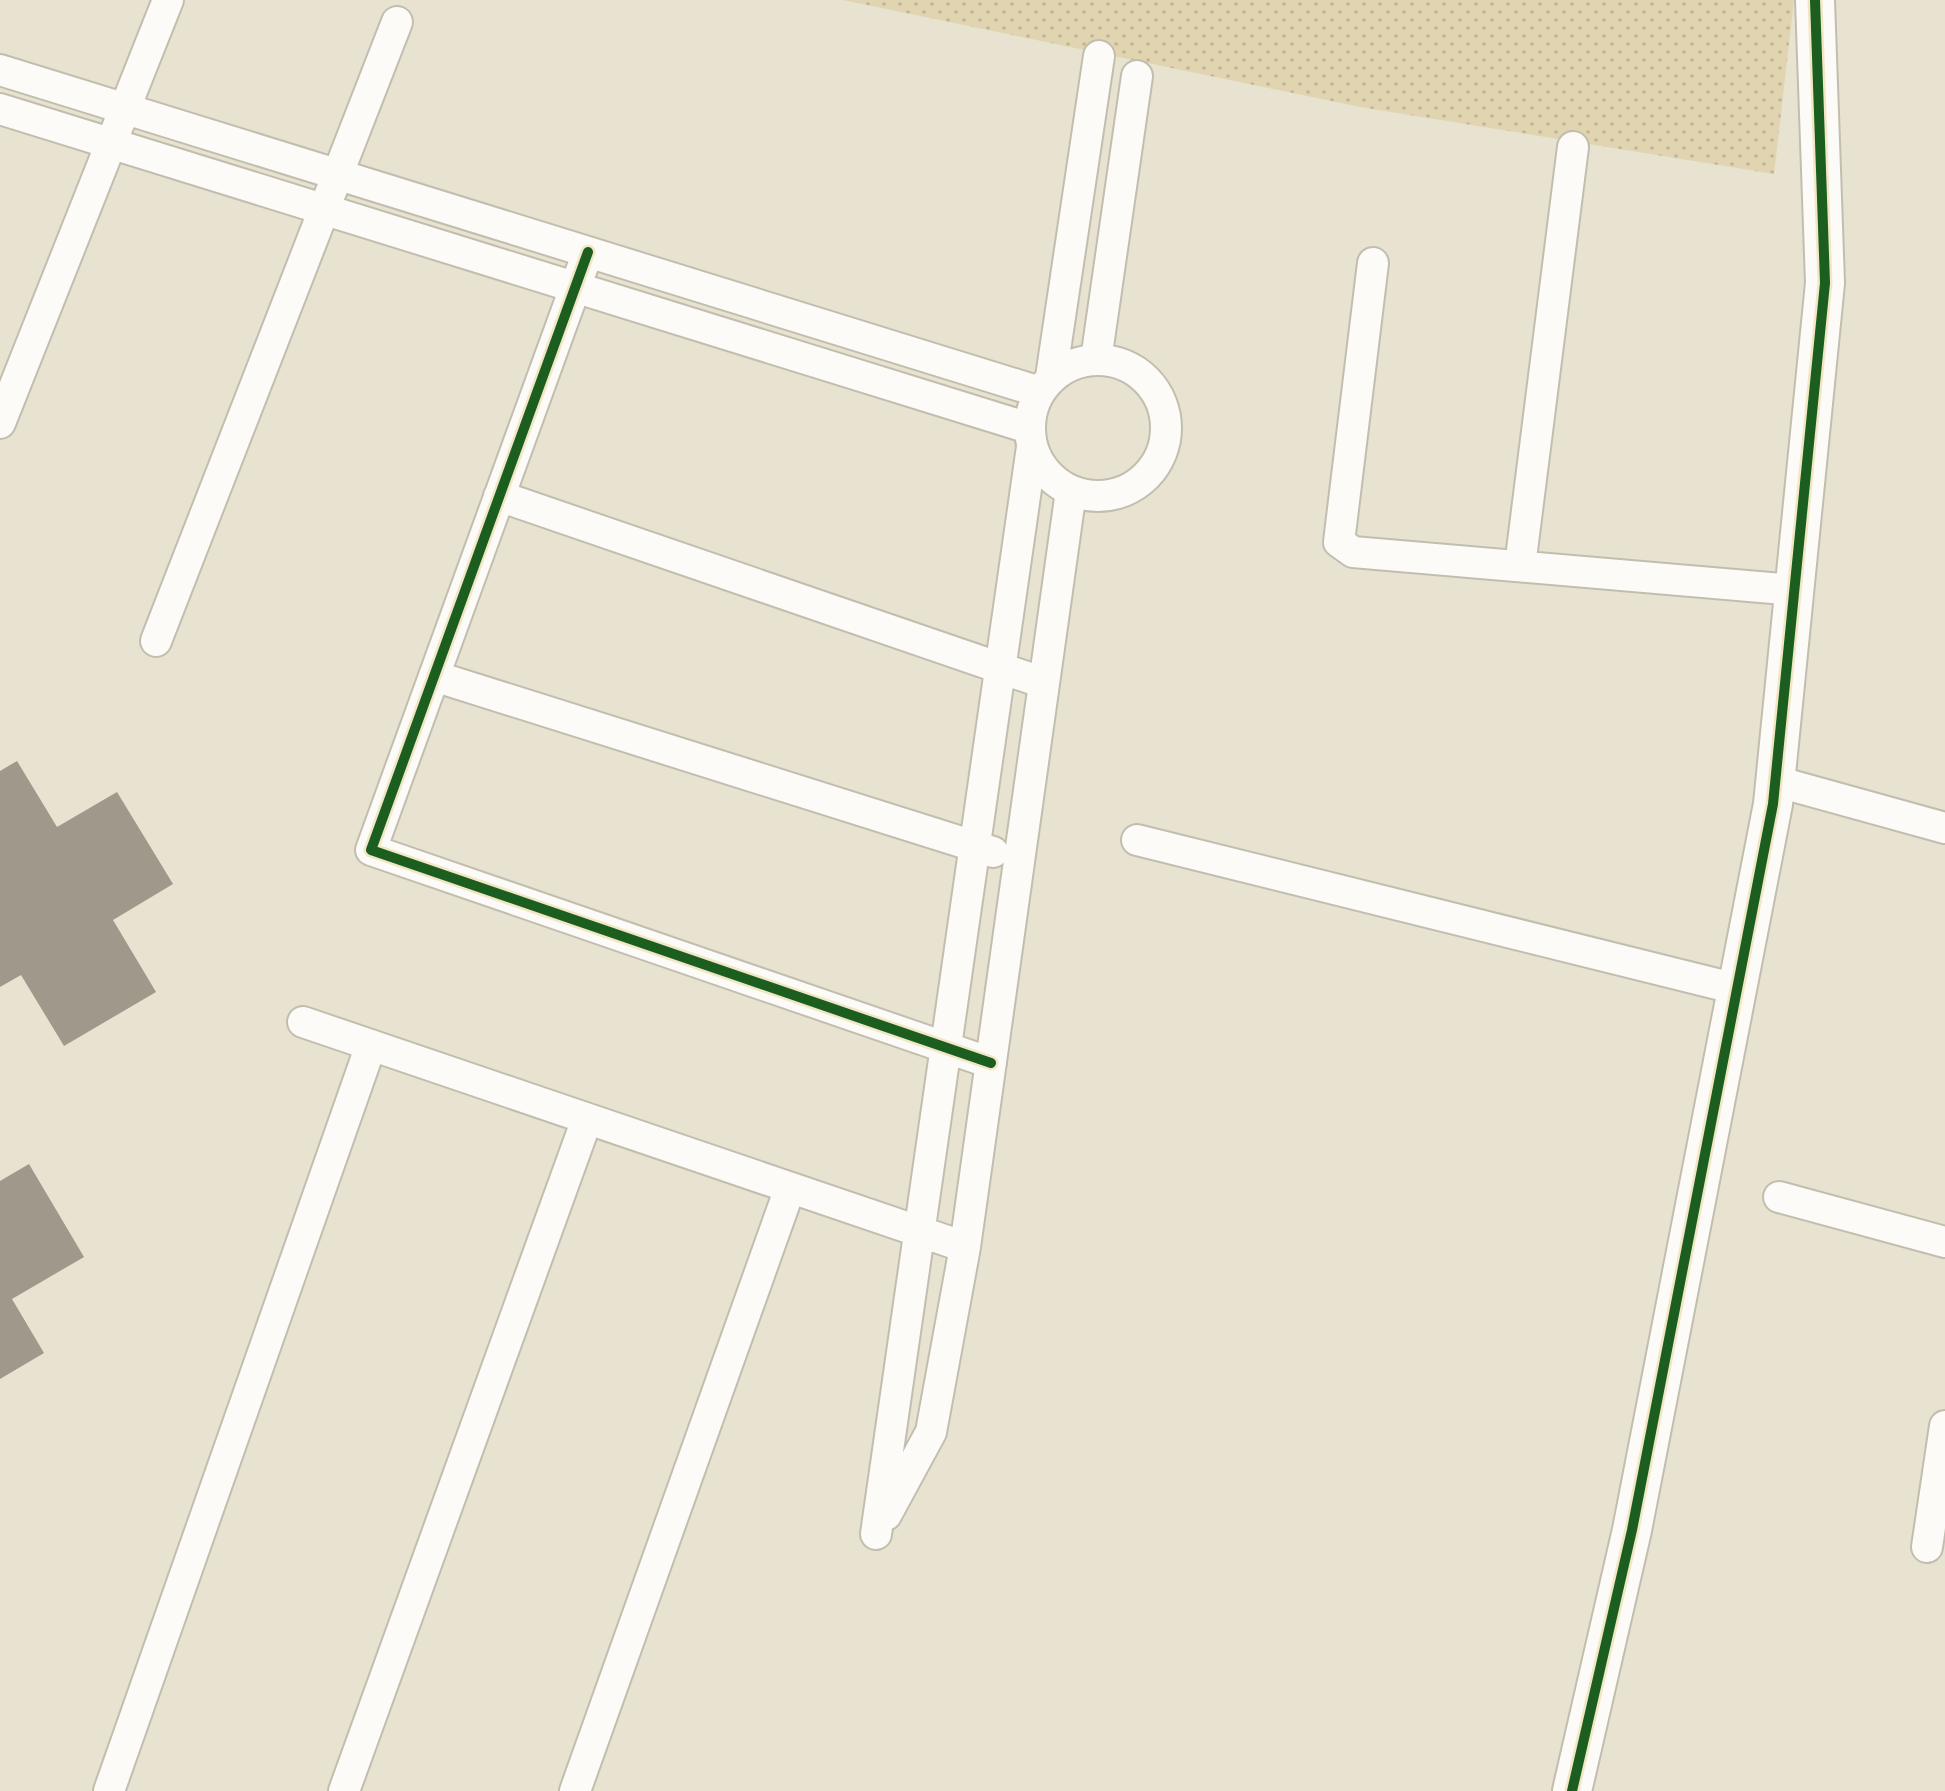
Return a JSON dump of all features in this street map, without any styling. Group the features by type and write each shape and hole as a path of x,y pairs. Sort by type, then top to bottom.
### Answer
{"street":[{"path":"0,423 168,0"},
{"path":"1572,1791 1632,1530 1775,781 1825,283 1815,0"},
{"path":"156,641 397,22"},
{"path":"1071,491 965,1247 931,1432 876,1534 1000,668 1030,437 1046,384 1099,56"},
{"path":"0,70 588,252 1046,384"},
{"path":"1096,360 1137,76"},
{"path":"0,109 575,287 1030,437"},
{"path":"1520,566 1573,147"},
{"path":"588,252 371,850 991,1063"},
{"path":"1373,263 1339,542 1353,552 1794,590"},
{"path":"1030,437 1040,465 1053,481 1071,491 1091,496 1112,495 1131,488 1154,467 1166,441 1162,403 1152,386 1122,364 1096,360 1067,367 1046,384"},
{"path":"499,496 1044,683"},
{"path":"434,676 1019,860"},
{"path":"1775,781 1945,828"},
{"path":"1137,840 1737,989"},
{"path":"303,1022 965,1247"},
{"path":"109,1791 371,1045"},
{"path":"344,1791 587,1119"},
{"path":"575,1791 790,1188"},
{"path":"1779,1197 1945,1242"},
{"path":"1927,1547 1945,1426"}],"shaded area":[{"path":"843,0 1794,0 1774,174 1360,107"}],"building":[{"path":"17,761 57,827 117,792 173,884 113,920 156,992 64,1046 21,975 0,987 0,771"},
{"path":"29,1164 84,1257 12,1299 44,1353 0,1379 0,1181"}],"cycle path":[{"path":"1572,1791 1632,1530 1773,804 1825,283 1815,0"},
{"path":"588,252 371,850 991,1063"}]}
